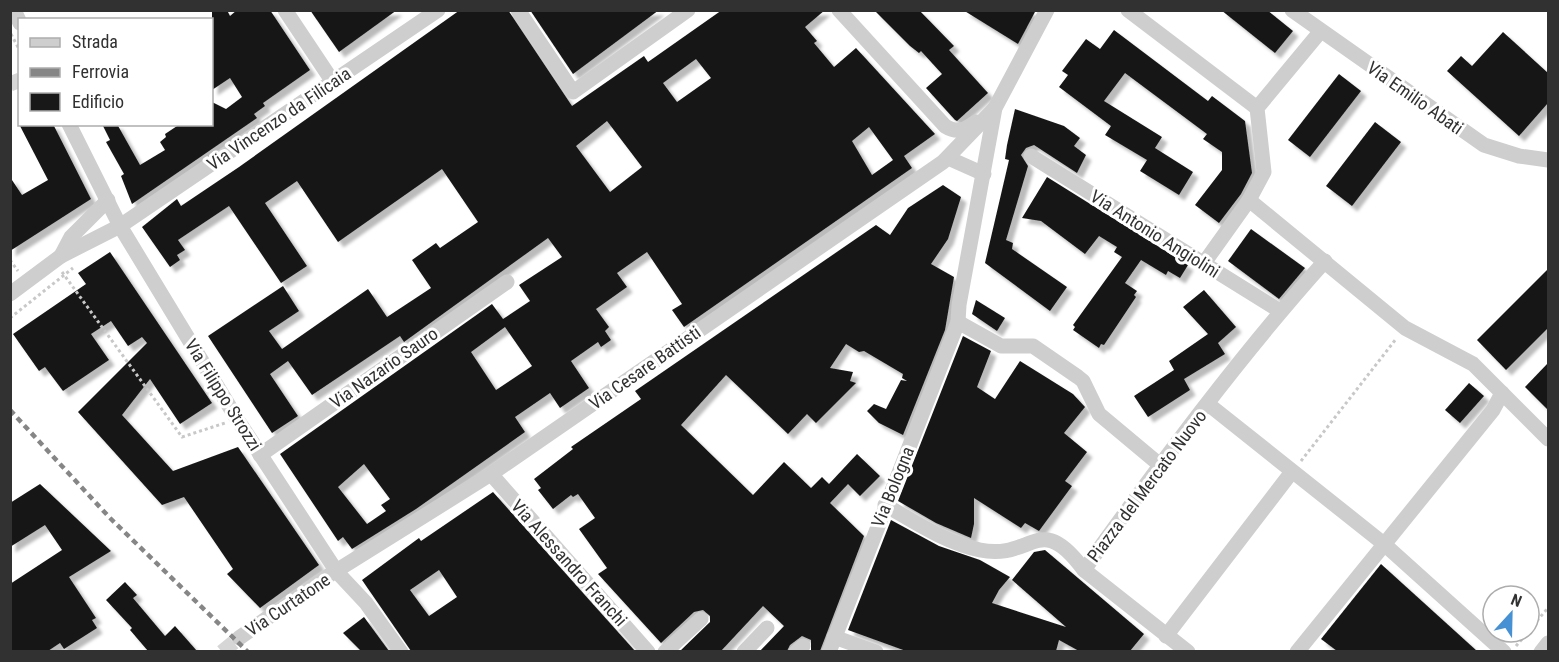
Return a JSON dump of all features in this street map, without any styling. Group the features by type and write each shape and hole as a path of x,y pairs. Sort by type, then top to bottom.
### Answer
{"street":[{"path":"285,10 333,82"},
{"name":"Via Vincenzo da Filicaia","path":"58,259 120,226 438,10"},
{"path":"518,10 573,92 688,10"},
{"path":"839,10 945,126 953,131 962,131 995,108"},
{"name":"Via Bologna","path":"831,644 958,322 995,108 1047,10"},
{"path":"1128,10 1257,108"},
{"name":"Via Emilio Abati","path":"1292,10 1320,32 1484,145 1519,156 1548,160"},
{"path":"1203,263 1249,200 1264,172 1257,108 1320,32"},
{"name":"Via Cesare Battisti","path":"337,572 491,474 948,158 995,108"},
{"name":"Via Filippo Strozzi","path":"70,126 120,226 237,419 337,572 366,603 401,651"},
{"name":"Via Antonio Angiolini","path":"1031,156 1280,311"},
{"path":"948,158 984,174"},
{"path":"10,294 58,259 71,237 108,200"},
{"path":"1249,200 1405,328 1473,364 1548,439"},
{"name":"Piazza del Mercato Nuovo","path":"1188,651 1084,570 1160,465 1280,311 1325,261"},
{"name":"Via Nazario Sauro","path":"260,454 507,282"},
{"path":"958,322 1001,346 1033,346 1078,377 1083,381 1099,414 1160,465"},
{"path":"1297,651 1493,410 1502,393"},
{"name":"Piazza del Mercato Nuovo","path":"1208,404 1291,473 1384,544 1504,651"},
{"path":"1166,636 1291,473"},
{"name":"Via Alessandro Franchi","path":"491,474 648,651"},
{"path":"885,505 958,544 982,551 1008,552 1042,538 1053,539 1063,545 1084,570"},
{"name":"Via Curtatone","path":"239,638 337,572"},
{"path":"665,651 701,619"},
{"path":"744,651 767,628"},
{"path":"1541,651 1548,643"},
{"path":"831,644 876,651"}],"path":[{"path":"10,33 18,47"},
{"path":"58,259 64,274 182,437 237,419"},
{"path":"10,318 81,262"},
{"path":"1291,473 1405,328"}],"building":[{"path":"212,10 227,10 230,16 237,10 270,10 310,70 263,103 265,106 254,114 257,118 132,204 121,176 124,174 106,142 110,140 103,126 118,126 140,165 165,150 160,142 166,137 165,134 177,126 213,126 213,102 226,109 242,97 230,78 213,89"},
{"path":"310,10 397,10 339,52"},
{"path":"460,10 508,10 572,106 644,56 648,62 722,10 825,10 805,27 817,41 814,43 834,67 856,48 935,134 904,156 912,168 684,327 672,310 682,304 647,252 617,273 627,287 596,309 609,327 605,331 611,340 601,347 598,342 571,361 589,388 560,408 550,393 515,417 525,432 416,509 352,549 343,537 338,541 280,454 492,304 503,319 530,301 519,285 562,257 548,238 404,342 400,336 312,395 288,361 270,374 298,416 272,433 208,336 283,286 299,311 269,331 282,349 368,289 387,317 431,288 412,260 436,243 440,248 478,222 442,169 338,242 297,181 265,203 307,266 281,283 229,206 178,240 185,250 177,255 180,260 170,267 142,227 177,199 181,206","holes":["696,59 711,78 677,102 663,83","607,121 642,167 610,192 576,146","869,127 893,160 872,175 852,141","505,327 532,366 496,390 471,352","364,464 390,499 381,505 386,511 367,524 338,487"]},
{"path":"530,10 659,10 573,74"},
{"path":"874,10 919,10 954,46 949,50 988,93 957,121 955,120 926,88 942,74 921,51 919,53 910,46"},
{"path":"963,10 1036,10 1018,44"},
{"path":"1221,10 1267,10 1293,31 1275,53"},
{"path":"1114,30 1208,101 1212,96 1245,121 1252,173 1241,194 1219,223 1195,205 1222,170 1222,152 1203,139 1207,134 1125,73 1104,101 1162,137 1155,148 1193,172 1179,195 1140,171 1147,160 1105,135 1111,126 1059,87 1068,75 1062,71 1086,39 1100,49"},
{"path":"1503,32 1548,73 1548,103 1519,136 1447,71 1461,56 1472,66"},
{"path":"1339,74 1361,91 1310,157 1288,140"},
{"path":"1015,109 1064,126 1080,138 1074,146 1086,155 1077,173 1034,145 1026,148 1021,155 1028,166 1006,240 1013,243 1012,249 1067,287 1050,311 985,263 1009,160 1005,159"},
{"path":"1375,122 1401,142 1352,206 1326,186"},
{"path":"20,126 54,126 91,199 10,251 10,177 22,195 48,180"},
{"path":"1047,177 1188,265 1180,278 1168,271 1166,275 1141,260 1125,283 1137,291 1134,295 1136,297 1104,345 1101,344 1099,348 1073,330 1075,327 1073,325 1122,257 1114,252 1117,247 1099,236 1085,254 1041,221 1022,218"},
{"path":"943,185 961,197 948,239 931,264 954,277 945,330 903,435 879,423 867,411 874,404 886,409 901,380 907,381 902,378 903,374 864,351 859,352 846,344 830,368 853,372 850,381 856,383 816,423 807,414 788,434 726,375 681,425 753,495 784,462 811,488 822,477 829,484 857,454 880,476 860,496 848,484 830,503 864,536 820,651 811,651 811,640 802,636 790,645 787,651 760,651 784,626 763,606 721,651 680,651 710,622 710,616 703,610 694,612 661,643 598,574 607,568 579,529 595,518 578,494 573,497 571,495 553,509 538,490 541,488 534,479 573,449 571,447 641,399 635,391 876,225 890,235 908,208"},
{"path":"1251,229 1305,268 1279,299 1228,261"},
{"path":"110,252 212,403 180,424 150,379 122,415 173,471 238,447 319,565 260,608 227,574 233,569 184,497 162,505 78,412 147,343 142,337 128,346 111,321 91,334 109,360 63,391 45,367 39,371 13,334 86,284 78,273"},
{"path":"1548,269 1548,328 1506,370 1477,340"},
{"path":"1204,290 1236,327 1218,343 1225,354 1184,379 1190,390 1148,417 1134,396 1174,370 1169,361 1208,334 1183,307"},
{"path":"976,300 1005,318 997,331 972,314"},
{"path":"963,336 991,351 977,387 995,399 1020,361 1073,394 1085,407 1064,433 1087,452 1065,481 1072,486 1039,531 1025,523 1021,528 974,498 974,524 971,538 936,523 898,501"},
{"path":"1548,363 1548,410 1525,387"},
{"path":"1469,383 1484,396 1460,423 1445,410"},
{"path":"40,484 111,551 69,577 96,618 92,620 97,628 64,649 60,643 48,651 10,651 10,584 62,550 45,525 10,547 10,503"},
{"path":"493,492 635,651 411,651 362,580 419,538 421,541","holes":["439,570 457,597 429,616 410,590"]},
{"path":"891,520 939,546 980,560 1010,577 992,603 1066,627 1012,580 1034,552 1045,550 1144,634 1130,651 1079,651 1059,640 1056,651 906,651 848,630"},
{"path":"1381,564 1477,651 1337,651 1321,639"},
{"path":"125,582 137,595 133,598 165,636 175,626 197,651 148,651 130,630 132,628 106,600"},
{"path":"364,617 389,651 361,651 343,633"}],"tunnel":[{"path":"10,84 18,81"},
{"path":"222,652 239,638"}],"railway":[{"path":"10,410 110,518 248,652"}]}
